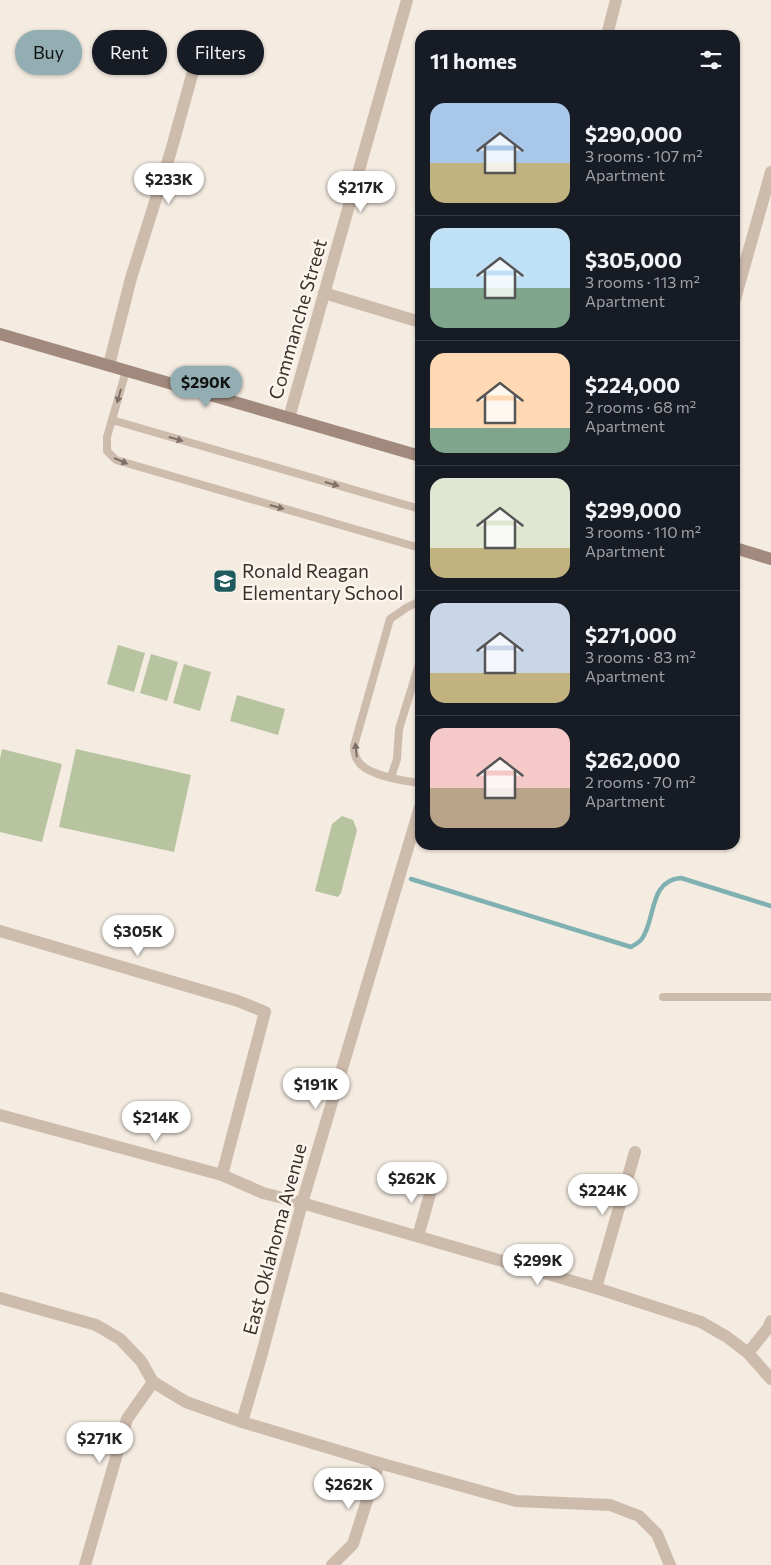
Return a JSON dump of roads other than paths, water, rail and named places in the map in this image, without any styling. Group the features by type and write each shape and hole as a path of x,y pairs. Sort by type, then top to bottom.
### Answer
{"main road":[{"path":"0,334 415,455"},
{"path":"740,550 771,559"}],"street":[{"name":"Commanche Street","path":"289,418 407,0"},
{"path":"608,30 616,0"},
{"path":"109,366 131,278 171,151 192,75"},
{"path":"740,282 770,177"},
{"path":"324,293 415,320"},
{"name":"East Oklahoma Avenue","path":"242,1422 302,1203 415,824"},
{"path":"0,931 238,1001 264,1012 222,1175"},
{"path":"0,1115 222,1175 263,1193 596,1288 701,1322 727,1337 748,1353 771,1380"},
{"path":"596,1288 635,1152"},
{"path":"418,1236 434,1180"},
{"path":"0,1298 96,1326 120,1339 141,1361 153,1382 186,1402 242,1422 379,1463 516,1500 610,1505 639,1516 657,1534 670,1565"},
{"path":"748,1353 768,1328 771,1321"},
{"path":"85,1565 127,1418 153,1382"},
{"path":"332,1565 352,1544 379,1463"}],"lane":[{"path":"126,371 107,437 107,451 116,460 415,547"},
{"path":"112,420 415,508"},
{"path":"415,604 390,620 354,746 358,761 363,768 415,783"},
{"path":"390,777 397,759 399,729 415,677"},
{"path":"663,998 771,997"}],"waterway":[{"path":"411,879 631,947 641,940 646,932 658,894 670,880 681,878 771,906"}],"place":[{"name":"Ronald Reagan Elementary School","path":"225,581"}]}
